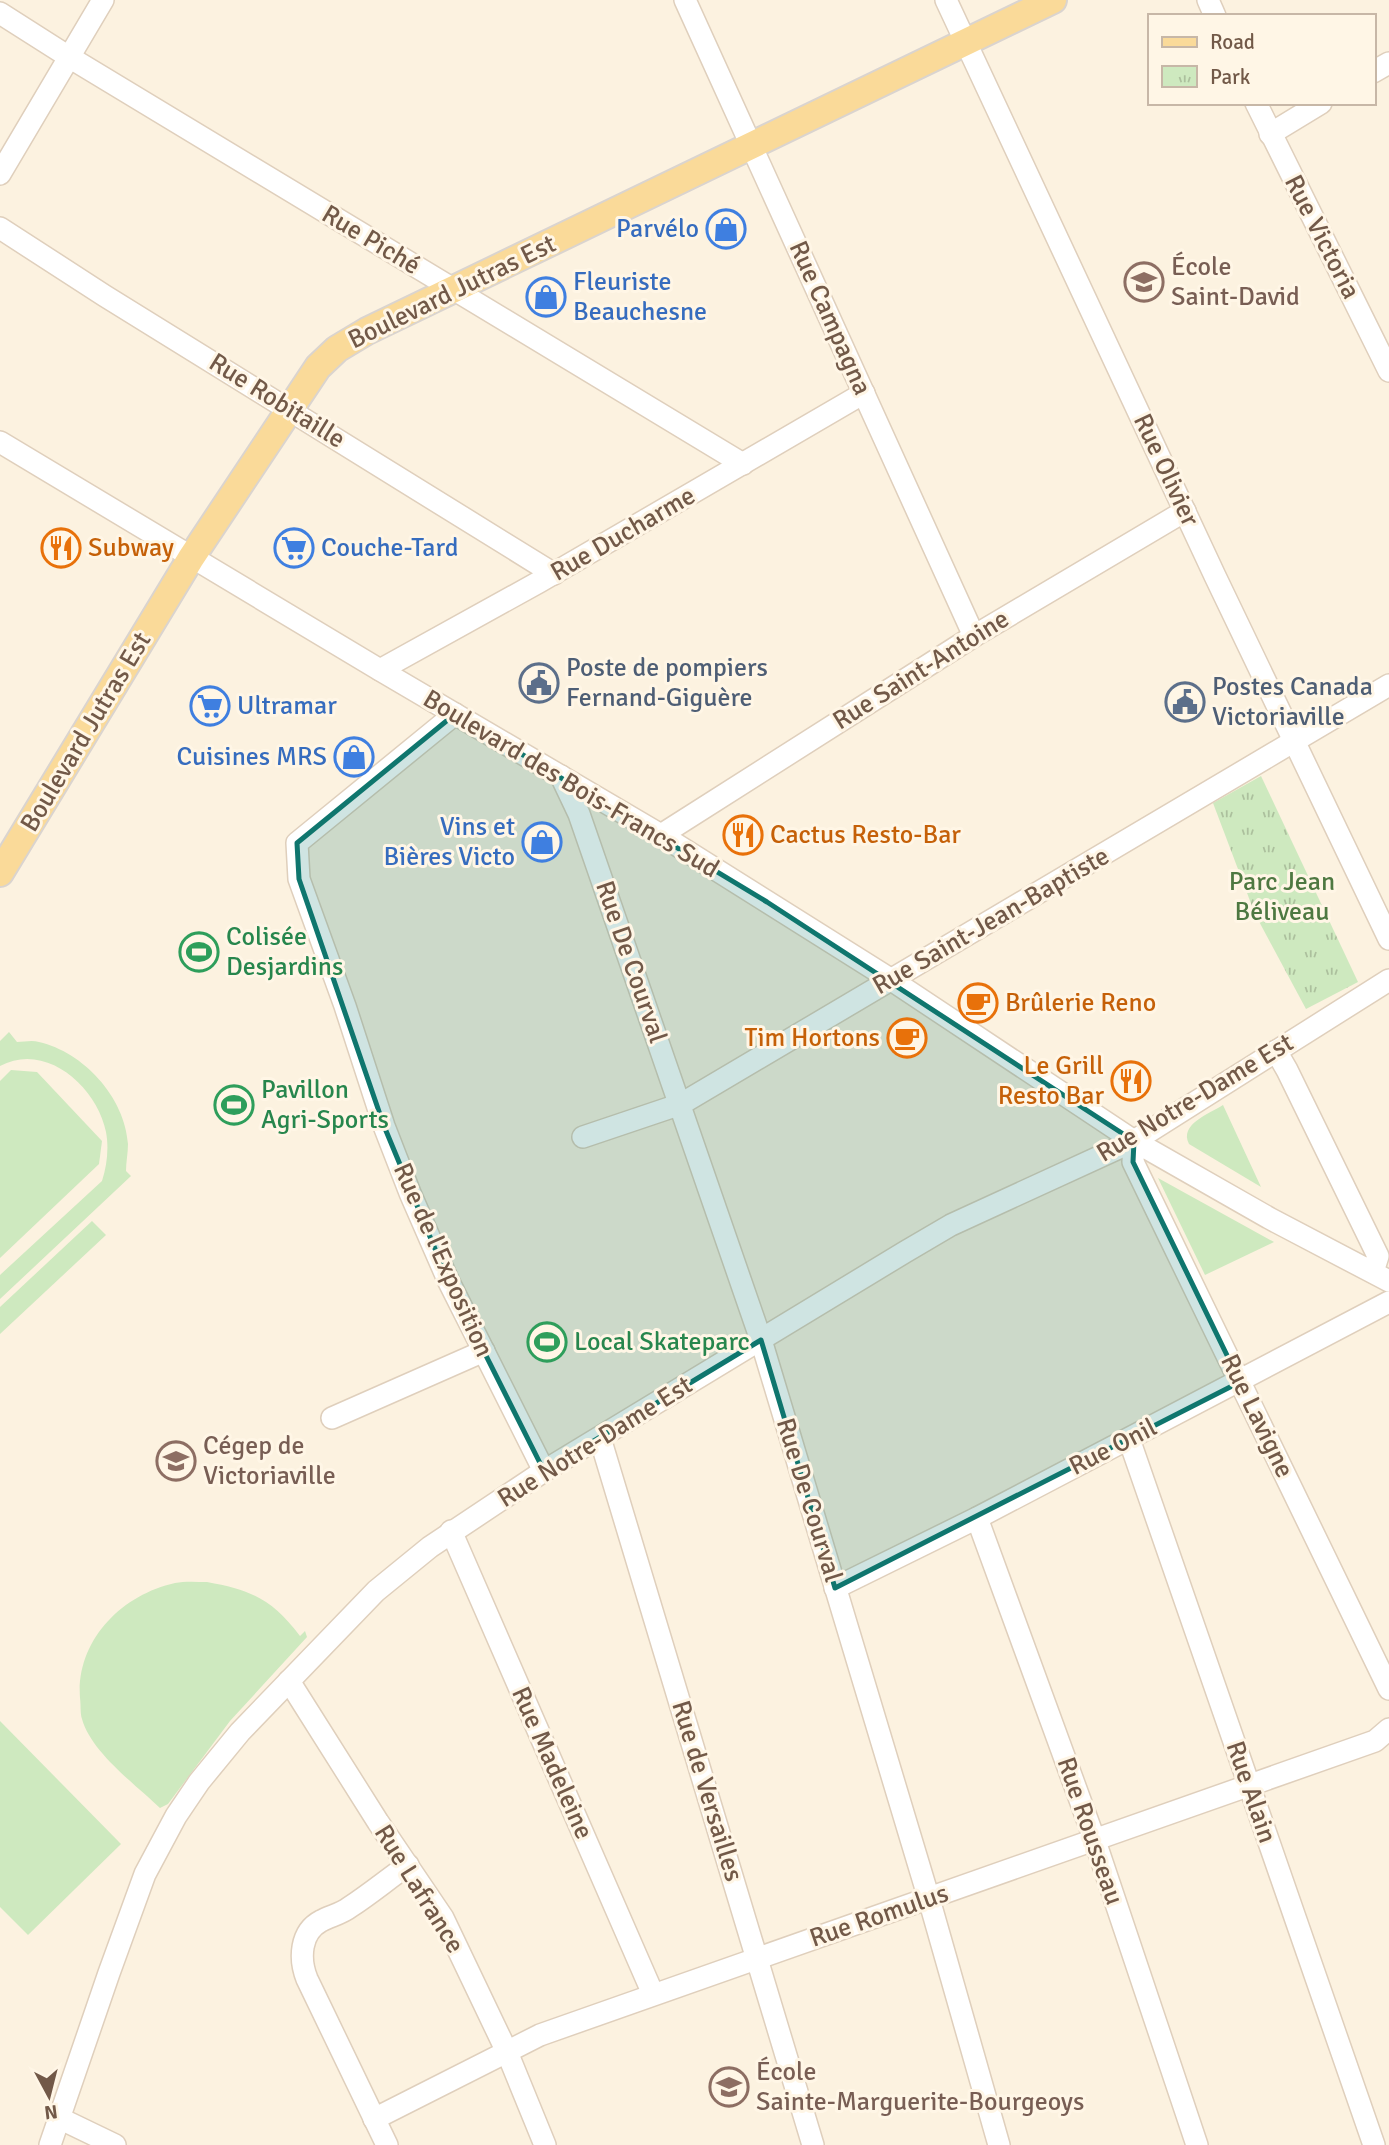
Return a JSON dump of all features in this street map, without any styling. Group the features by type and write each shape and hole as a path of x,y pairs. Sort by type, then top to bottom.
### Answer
{"main road":[{"name":"Boulevard Jutras Est","path":"0,873 191,558 289,408 318,367 337,349 367,331 1053,0"}],"street":[{"path":"0,174 103,0"},
{"name":"Rue Campagna","path":"685,0 974,636"},
{"name":"Rue Olivier","path":"946,0 1389,939"},
{"name":"Rue Piché","path":"0,13 743,464"},
{"name":"Rue Victoria","path":"1257,105 1389,371"},
{"path":"1270,134 1318,105"},
{"name":"Rue Robitaille","path":"0,228 554,574"},
{"name":"Rue Ducharme","path":"380,670 554,574 864,393"},
{"name":"Boulevard des Bois-Francs Sud","path":"0,442 661,835 890,979 1134,1141 1269,1218 1381,1277"},
{"name":"Rue Saint-Antoine","path":"661,835 974,636 1185,511"},
{"name":"Rue Saint-Jean-Baptiste","path":"583,1137 681,1104 1389,685"},
{"name":"Rue de l'Exposition","path":"455,714 297,843 299,879 345,1006 384,1126 410,1193 448,1280 544,1471"},
{"name":"Rue De Courval","path":"561,776 579,814 761,1340 929,1899 999,2145"},
{"name":"Rue De Courval","path":"596,862 595,835 601,824 621,812"},
{"name":"Rue Notre-Dame Est","path":"50,2145 108,1973 145,1874 176,1816 199,1782 240,1732 376,1591 451,1531 544,1471 951,1225 1134,1141 1389,980"},
{"path":"1276,1051 1378,1256 1381,1277"},
{"name":"Rue Lavigne","path":"1134,1141 1133,1162 1389,1689"},
{"name":"Rue Onil","path":"835,1588 977,1518 1389,1302"},
{"path":"332,1418 484,1351"},
{"name":"Rue de Versailles","path":"600,1438 813,2145"},
{"name":"Rue Alain","path":"1129,1439 1374,2145"},
{"name":"Rue Rousseau","path":"977,1518 1095,1841 1197,2145"},
{"name":"Rue Madeleine","path":"451,1531 653,1994"},
{"name":"Rue Lafrance","path":"289,1681 363,1800 443,1918 507,2052 545,2145"},
{"name":"Rue Romulus","path":"374,2119 540,2035 1375,1741 1389,1729"},
{"path":"387,2145 307,1979 301,1956 303,1942 310,1930 322,1920 342,1912 408,1865"},
{"path":"59,2118 115,2145"}],"highlighted area":[{"path":"455,714 767,902 1134,1141 1133,1162 1240,1382 835,1588 761,1340 544,1471 448,1280 384,1126 299,879 297,843"}],"green space":[{"name":"Parc Jean Béliveau","path":"1261,776 1358,982 1306,1009 1255,914 1213,803"},
{"path":"9,1032 17,1042 39,1042 55,1047 86,1066 99,1079 119,1110 125,1127 128,1144 126,1171 131,1176 0,1299 0,1275 102,1181 107,1151 106,1132 101,1115 81,1085 67,1073 35,1059 17,1060 0,1066 0,1041"},
{"path":"11,1070 37,1072 102,1141 99,1164 0,1258 0,1081"},
{"path":"1223,1105 1261,1187 1189,1144 1187,1137 1192,1125"},
{"path":"1158,1178 1274,1242 1205,1275"},
{"path":"92,1221 106,1235 0,1334 0,1307"},
{"path":"179,1582 207,1582 260,1598 280,1613 300,1636 305,1631 307,1637 230,1721 168,1804 160,1808 104,1756 87,1731 81,1714 81,1677 94,1640 120,1610 155,1589"},
{"path":"0,1721 121,1844 28,1935 0,1907"}],"place":[{"name":"Parvélo","path":"726,229"},
{"name":"École Saint-David","path":"1144,282"},
{"name":"Fleuriste Beauchesne","path":"546,297"},
{"name":"Subway","path":"61,548"},
{"name":"Couche-Tard","path":"294,548"},
{"name":"Poste de pompiers Fernand-Giguère","path":"539,683"},
{"name":"Postes Canada Victoriaville","path":"1185,702"},
{"name":"Ultramar","path":"210,706"},
{"name":"Cuisines MRS","path":"354,757"},
{"name":"Cactus Resto-Bar","path":"743,835"},
{"name":"Vins et Bières Victo","path":"542,842"},
{"name":"Colisée Desjardins","path":"199,952"},
{"name":"Brûlerie Reno","path":"978,1003"},
{"name":"Tim Hortons","path":"907,1038"},
{"name":"Le Grill Resto Bar","path":"1131,1081"},
{"name":"Pavillon Agri-Sports","path":"234,1105"},
{"name":"Local Skateparc","path":"547,1342"},
{"name":"Cégep de Victoriaville","path":"176,1461"},
{"name":"École Sainte-Marguerite-Bourgeoys","path":"729,2087"}]}
